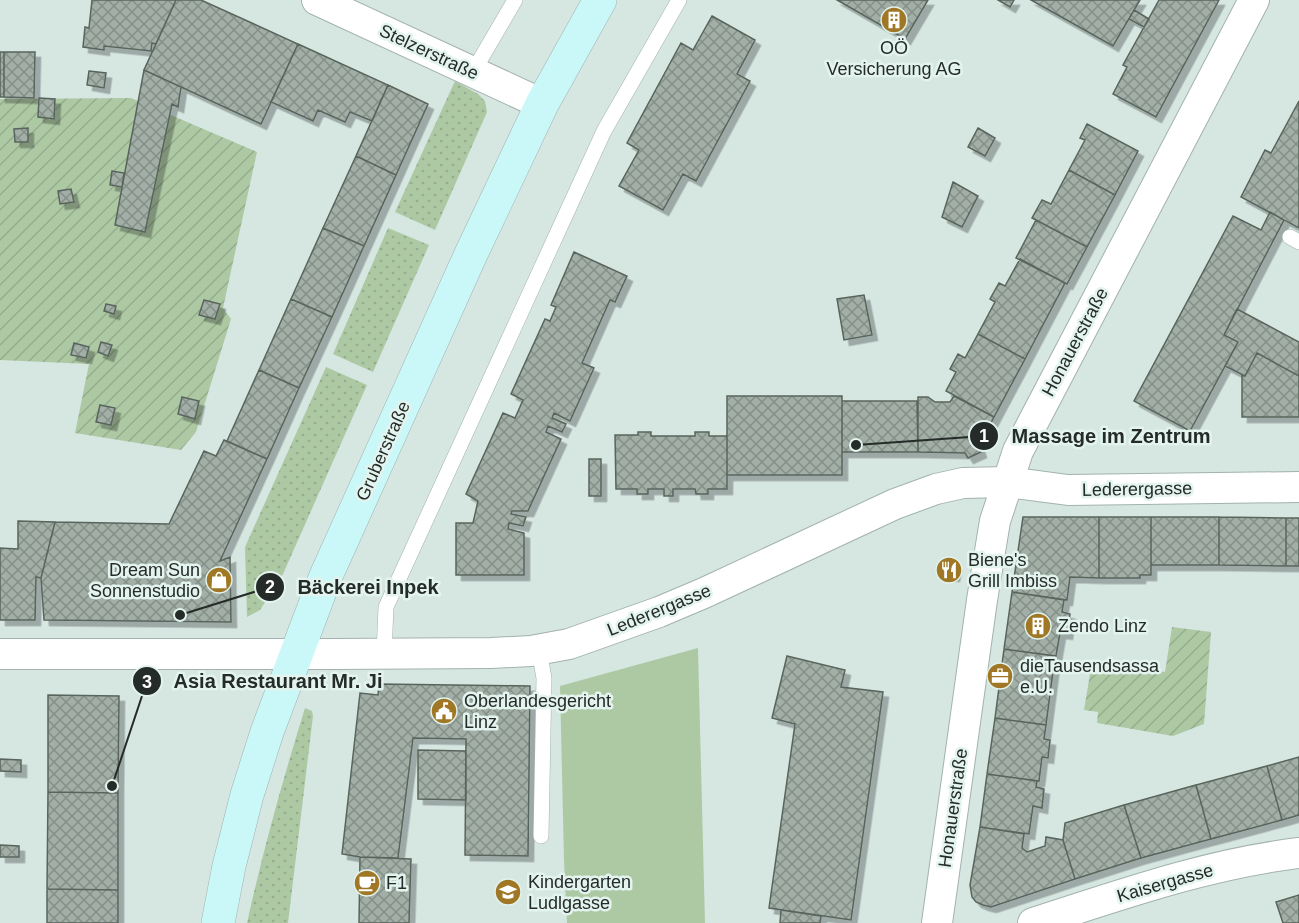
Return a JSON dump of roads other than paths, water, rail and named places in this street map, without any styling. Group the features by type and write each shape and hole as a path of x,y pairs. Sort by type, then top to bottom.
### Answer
{"main road":[{"name":"Gruberstraße","path":"218,923 229,866 247,795 325,578 471,254 542,104 600,0"}],"street":[{"name":"Stelzerstraße","path":"317,0 542,104"},
{"name":"Honauerstraße","path":"937,923 982,600 995,521 1007,482 1018,451 1254,0"},
{"name":"Lederergasse","path":"0,654 384,654 539,650 569,644 659,612 895,504 936,489 963,483 1007,482 1068,490 1299,487"},
{"name":"Kaisergasse","path":"1033,923 1190,873 1269,856 1299,853"}],"lane":[{"path":"473,72 514,0"},
{"path":"384,654 386,607 603,131 679,0"},
{"path":"539,650 544,678 541,836"}],"place":[{"name":"OÖ Versicherung AG","path":"894,20"},
{"name":"Massage im Zentrum","path":"856,445"},
{"name":"Biene's Grill Imbiss","path":"949,570"},
{"name":"Dream Sun Sonnenstudio","path":"219,580"},
{"name":"Bäckerei Inpek","path":"180,615"},
{"name":"Zendo Linz","path":"1038,626"},
{"name":"dieTausendsassa e.U.","path":"1000,676"},
{"name":"Oberlandesgericht Linz","path":"444,711"},
{"name":"Asia Restaurant Mr. Ji","path":"112,786"},
{"name":"F1","path":"367,883"},
{"name":"Kindergarten Ludlgasse","path":"508,892"}]}
